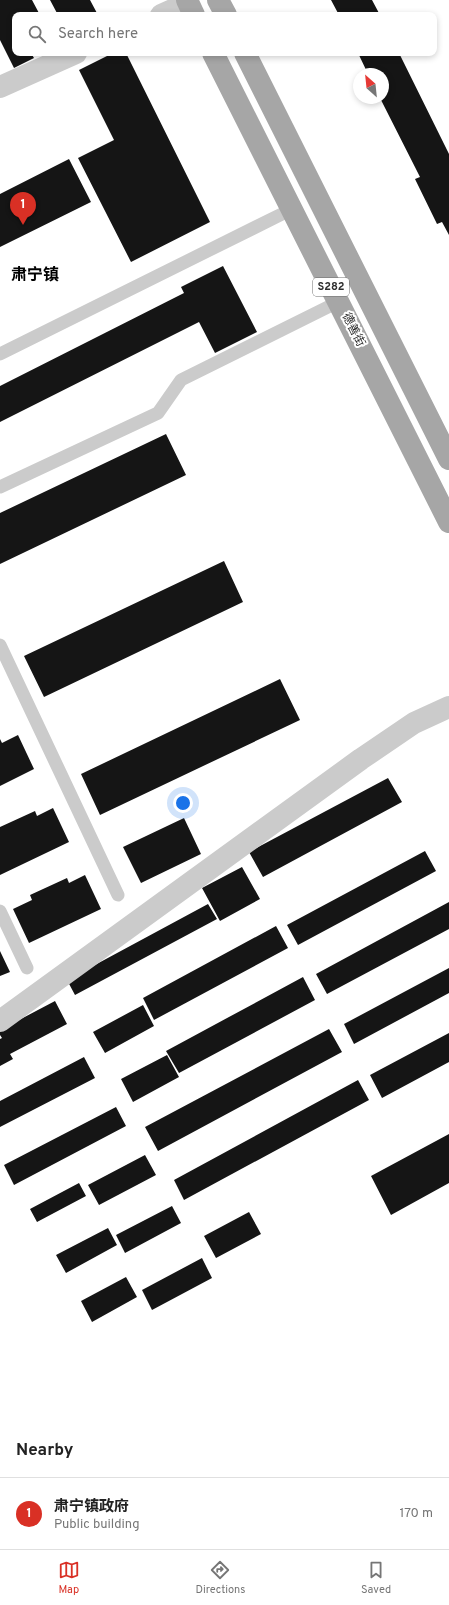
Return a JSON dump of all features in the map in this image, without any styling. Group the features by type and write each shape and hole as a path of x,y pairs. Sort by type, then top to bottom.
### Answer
{"main road":[{"path":"218,0 224,12"},
{"name":"德善街","path":"215,56 449,522"},
{"name":"S282","path":"247,56 449,459"}],"street":[{"path":"171,12 190,6"},
{"path":"2,81 68,56"},
{"path":"0,1021 361,759 414,723 449,707"}],"lane":[{"path":"0,354 292,209"},
{"path":"0,488 158,413 181,380 338,302"},
{"path":"0,645 118,895"},
{"path":"0,911 27,968"}],"building":[{"path":"0,0 32,0 38,12 12,12 12,56 33,56 34,58 14,68 0,40"},
{"path":"50,0 90,0 96,12 56,12"},
{"path":"331,0 372,0 378,12 337,12"},
{"path":"107,56 127,56 210,222 131,262 78,158 114,140 79,70"},
{"path":"359,56 400,56 449,154 449,235 442,222 437,224 415,179 420,177 383,104 389,104 389,68 365,68"},
{"path":"69,159 91,202 0,247 0,194"},
{"path":"223,266 257,332 215,353 199,322 0,422 0,386 184,293 181,287"},
{"path":"166,434 186,475 0,564 0,513"},
{"path":"224,561 243,602 44,697 24,656"},
{"path":"280,679 300,720 100,815 81,774"},
{"path":"18,735 34,769 0,786 0,739 2,743"},
{"path":"388,778 402,802 263,877 249,852"},
{"path":"53,808 69,842 0,875 0,827 35,811 37,816"},
{"path":"184,818 201,854 141,883 123,847"},
{"path":"425,851 436,871 298,945 287,925"},
{"path":"242,867 260,899 220,921 202,888"},
{"path":"85,875 101,909 29,943 13,909 32,900 30,895 67,878 69,883"},
{"path":"449,902 449,929 327,994 316,974"},
{"path":"208,904 217,919 75,995 67,980"},
{"path":"276,926 288,948 154,1020 143,998"},
{"path":"0,951 10,972 0,976"},
{"path":"449,968 449,993 354,1044 344,1024"},
{"path":"303,977 315,1000 179,1073 166,1051"},
{"path":"55,1001 67,1024 10,1054 13,1059 0,1066 0,1039 2,1038 0,1035 0,1030"},
{"path":"143,1005 154,1026 105,1053 93,1032"},
{"path":"329,1029 342,1052 158,1151 145,1127"},
{"path":"449,1033 449,1062 382,1098 370,1075"},
{"path":"167,1055 179,1077 133,1102 121,1079"},
{"path":"84,1057 95,1078 0,1127 0,1101"},
{"path":"358,1080 369,1100 184,1200 174,1180"},
{"path":"116,1107 126,1126 14,1185 4,1165"},
{"path":"449,1134 449,1183 391,1215 371,1176"},
{"path":"145,1155 156,1175 99,1205 88,1185"},
{"path":"79,1183 86,1196 37,1222 30,1209"},
{"path":"172,1206 181,1223 125,1253 116,1235"},
{"path":"249,1212 261,1234 216,1258 204,1236"},
{"path":"108,1228 117,1245 66,1273 56,1255"},
{"path":"202,1258 212,1278 152,1310 142,1290"},
{"path":"126,1277 137,1297 92,1322 81,1301"}],"place":[{"name":"肃宁镇政府","path":"23,225"}],"district":[{"name":"肃宁镇","path":"35,276"}]}
